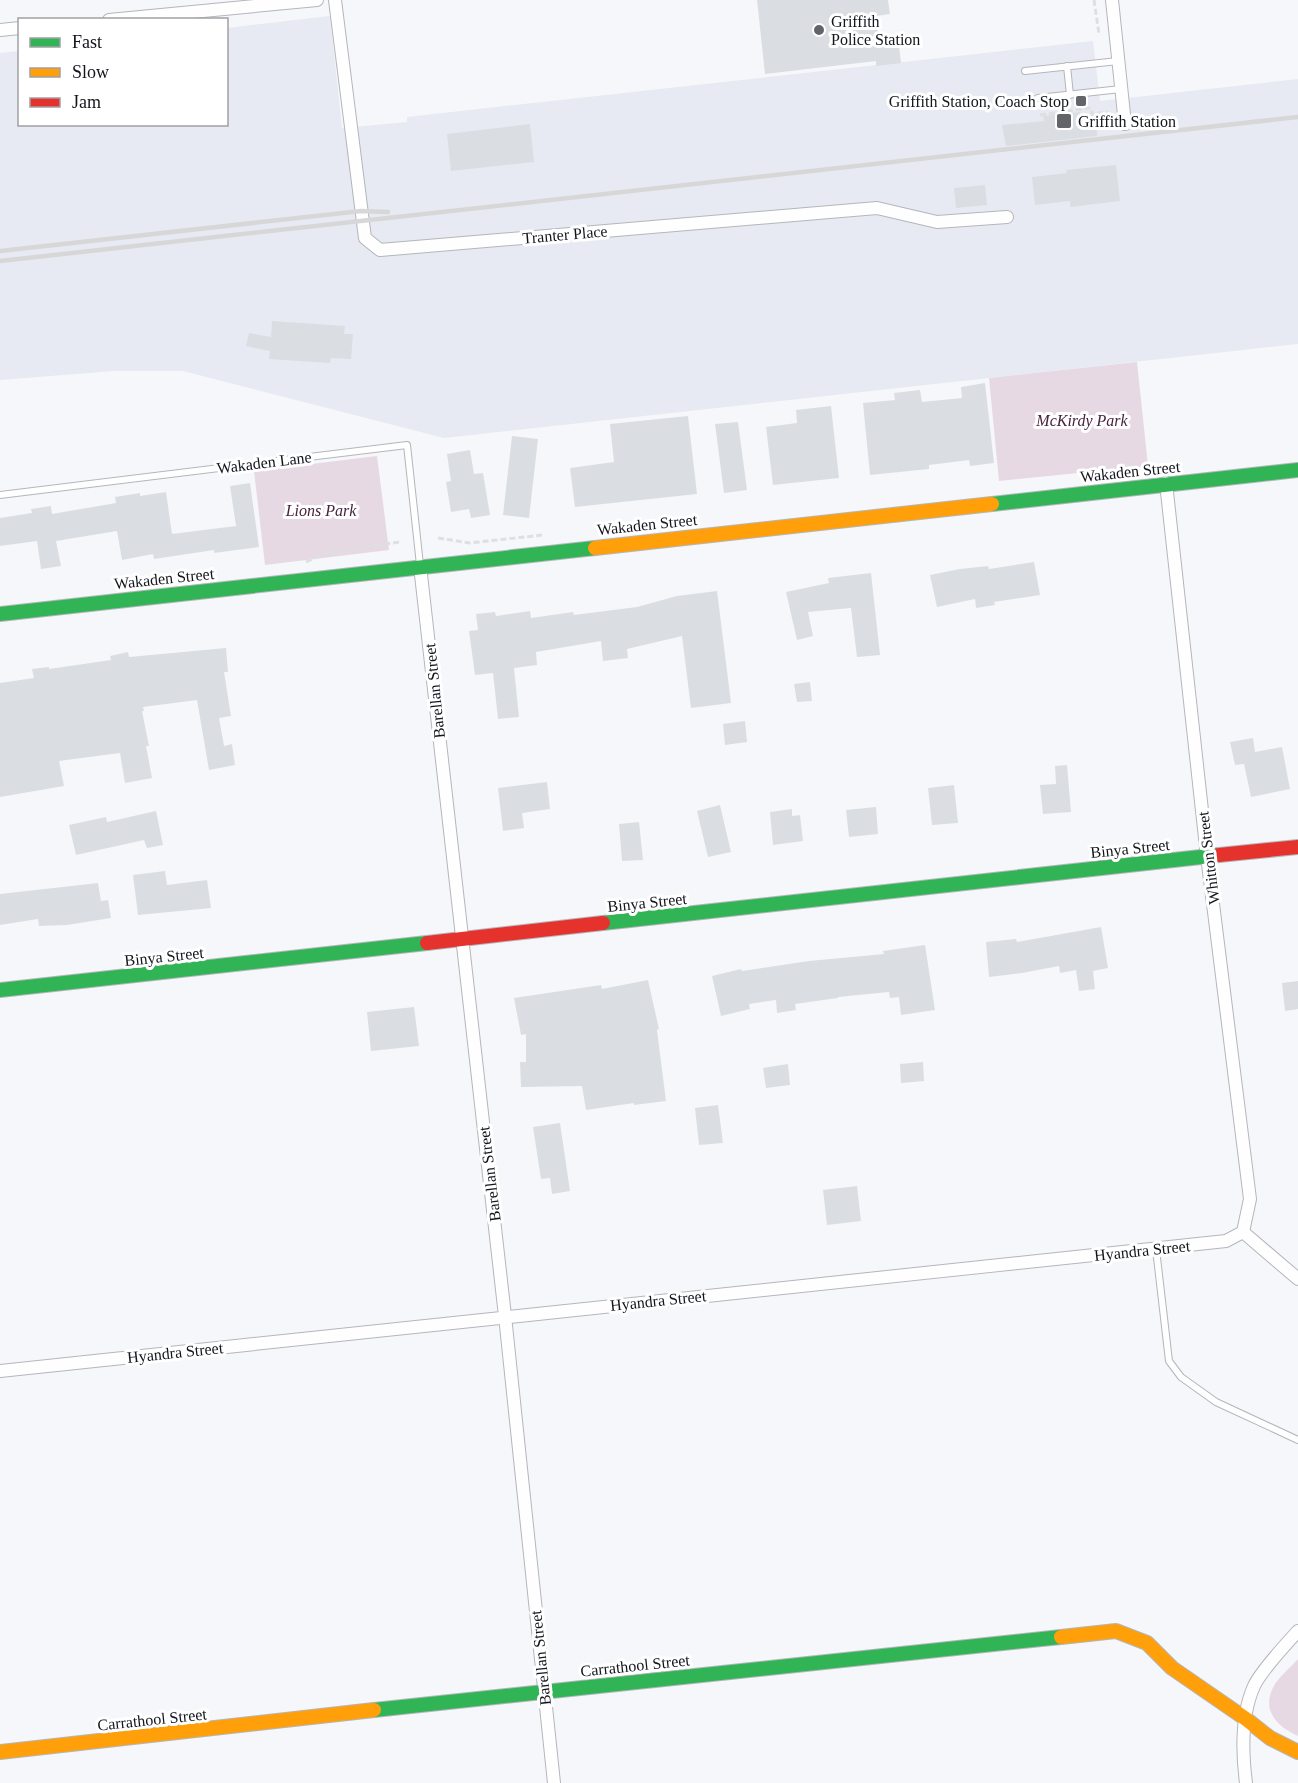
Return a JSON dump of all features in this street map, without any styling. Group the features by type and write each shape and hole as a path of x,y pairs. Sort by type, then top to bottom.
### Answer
{"street":[{"path":"130,18 317,0"},
{"name":"Tranter Place","path":"335,0 365,238 380,250 877,208 938,222 1007,217"},
{"path":"1113,3 1125,124"},
{"path":"0,30 18,28"},
{"name":"Wakaden Street","path":"0,614 1298,470"},
{"name":"Whitton Street","path":"1166,483 1207,856 1250,1199 1243,1232"},
{"name":"Barellan Street","path":"420,566 505,1316 554,1783"},
{"name":"Binya Street","path":"0,990 1298,847"},
{"path":"1243,1232 1298,1279"},
{"name":"Hyandra Street","path":"0,1371 1226,1241 1243,1232"},
{"name":"Carrathool Street","path":"0,1752 543,1691 1116,1631 1147,1643 1172,1668 1270,1738 1298,1752"},
{"path":"1246,1783 1244,1745 1246,1719 1255,1685 1298,1631"}],"lane":[{"path":"1025,71 1119,61"},
{"path":"1067,66 1070,95"},
{"path":"1038,98 1121,89"},
{"name":"Wakaden Lane","path":"0,495 406,445 420,566"},
{"path":"1156,1248 1169,1362 1181,1377 1216,1402 1298,1440"}],"path":[{"path":"1094,0 1099,34"},
{"path":"1040,115 1091,108 1092,114 1107,112 1109,129"},
{"path":"306,562 327,552 400,542"}],"shaded area":[{"path":"330,16 342,128 407,122 407,117 1093,41 1100,101 1298,79 1298,344 444,438 183,371 114,371 0,380 0,53 18,51 18,126 228,126 228,28"}],"green space":[{"name":"McKirdy Park","path":"1137,362 1148,466 999,481 989,378"},
{"name":"Lions Park","path":"377,456 389,550 265,565 254,471"},
{"path":"1298,1659 1298,1736 1277,1722 1270,1709 1269,1701 1275,1684"}],"building":[{"name":"Griffith Police Station","path":"757,0 888,0 890,14 876,16 880,47 899,45 901,63 876,66 876,61 765,74"},
{"path":"1080,112 1080,117 1096,115 1097,136 1006,146 1002,125 1044,121 1043,116"},
{"path":"530,124 534,162 451,171 447,134"},
{"path":"1116,165 1120,201 1070,207 1070,201 1035,205 1032,177 1067,173 1066,170"},
{"path":"985,185 987,205 956,208 954,188"},
{"path":"272,321 345,326 344,334 353,334 351,359 331,358 330,363 269,359 270,351 246,346 249,333 271,337"},
{"path":"985,383 994,463 970,466 969,460 929,465 929,469 870,475 863,403 895,400 894,393 920,390 922,402 962,398 961,387"},
{"path":"831,406 839,478 773,485 766,427 797,423 796,410"},
{"path":"688,416 697,494 575,507 570,468 614,462 610,424"},
{"path":"738,422 747,490 724,493 715,424"},
{"path":"512,436 538,439 529,518 503,515"},
{"path":"470,450 474,474 483,473 490,515 471,518 469,509 451,512 446,482 451,481 447,454"},
{"path":"250,483 259,547 214,553 214,550 154,559 153,554 122,560 117,531 56,541 61,566 41,569 37,541 0,546 0,518 32,513 31,509 51,506 52,514 116,503 115,497 140,493 140,496 166,492 172,534 236,526 230,486"},
{"path":"1034,562 1040,595 994,602 995,605 976,608 975,599 937,607 930,575 960,569 988,566 989,569"},
{"path":"871,573 880,655 857,657 851,608 808,612 813,636 797,640 786,592 829,583 828,578"},
{"path":"717,591 731,703 691,708 682,636 627,649 628,658 603,661 601,641 536,652 537,665 514,668 519,717 498,719 493,673 475,675 469,631 478,630 476,614 495,612 496,616 530,611 531,618 573,612 574,615 637,607 677,596"},
{"path":"226,648 228,672 224,672 231,716 219,718 224,746 232,744 235,765 209,770 197,700 143,707 149,746 146,746 152,778 125,783 120,753 59,761 64,786 0,797 0,683 34,678 32,669 49,667 49,669 111,660 110,656 128,652 129,657"},
{"path":"810,682 812,701 797,702 794,684"},
{"path":"745,721 747,742 725,745 723,724"},
{"path":"1253,738 1255,752 1282,747 1290,789 1251,797 1244,764 1235,765 1230,742"},
{"path":"1067,765 1071,812 1043,814 1040,785 1056,784 1055,766"},
{"path":"547,782 550,809 522,813 524,828 503,831 498,788"},
{"path":"954,785 958,823 932,825 928,788"},
{"path":"720,805 731,852 708,857 697,811"},
{"path":"876,807 878,834 849,837 846,810"},
{"path":"792,809 792,816 800,815 803,841 773,845 770,812"},
{"path":"156,811 163,845 147,848 144,840 76,855 69,825 106,817 107,822"},
{"path":"639,822 643,860 622,861 619,824"},
{"path":"165,871 167,885 207,880 211,908 138,915 133,875"},
{"path":"98,883 101,901 108,900 111,918 67,925 39,926 38,919 0,925 0,894"},
{"path":"1101,927 1108,968 1093,971 1095,989 1079,991 1076,970 1060,973 1059,966 989,977 986,942 1016,939 1017,942"},
{"path":"925,945 935,1010 901,1015 899,997 890,998 889,992 795,1004 796,1010 777,1013 776,1000 749,1004 750,1009 721,1016 712,976 741,969 742,971 809,961 884,954 883,951"},
{"path":"648,980 659,1029 657,1030 666,1101 586,1110 582,1086 521,1087 520,1062 526,1062 526,1034 521,1035 514,998 601,985 602,989"},
{"path":"1298,981 1298,1009 1285,1011 1282,983"},
{"path":"414,1007 419,1046 371,1051 367,1012"},
{"path":"923,1062 924,1081 901,1083 900,1064"},
{"path":"788,1064 790,1085 766,1088 763,1068"},
{"path":"718,1105 723,1143 699,1145 695,1108"},
{"path":"560,1123 570,1191 552,1194 550,1178 541,1179 533,1127"},
{"path":"857,1186 861,1221 827,1225 823,1190"}],"railway":[{"path":"0,261 1298,117"},
{"path":"0,251 361,211 388,212"}],"traffic: fast":[{"path":"992,504 1298,470"},
{"path":"0,614 595,548"},
{"path":"603,923 1219,855"},
{"path":"0,990 427,943"},
{"path":"374,1710 1061,1637"}],"traffic: slow":[{"path":"595,548 992,504"},
{"path":"1061,1637 1116,1631 1147,1643 1172,1668 1270,1738 1298,1752"},
{"path":"0,1752 374,1710"}],"traffic: jam":[{"path":"1219,855 1298,847"},
{"path":"427,943 603,923"}],"place":[{"name":"Griffith Police Station","path":"819,30"},
{"name":"Griffith Station, Coach Stop","path":"1081,101"},
{"name":"Griffith Station","path":"1064,121"}]}
